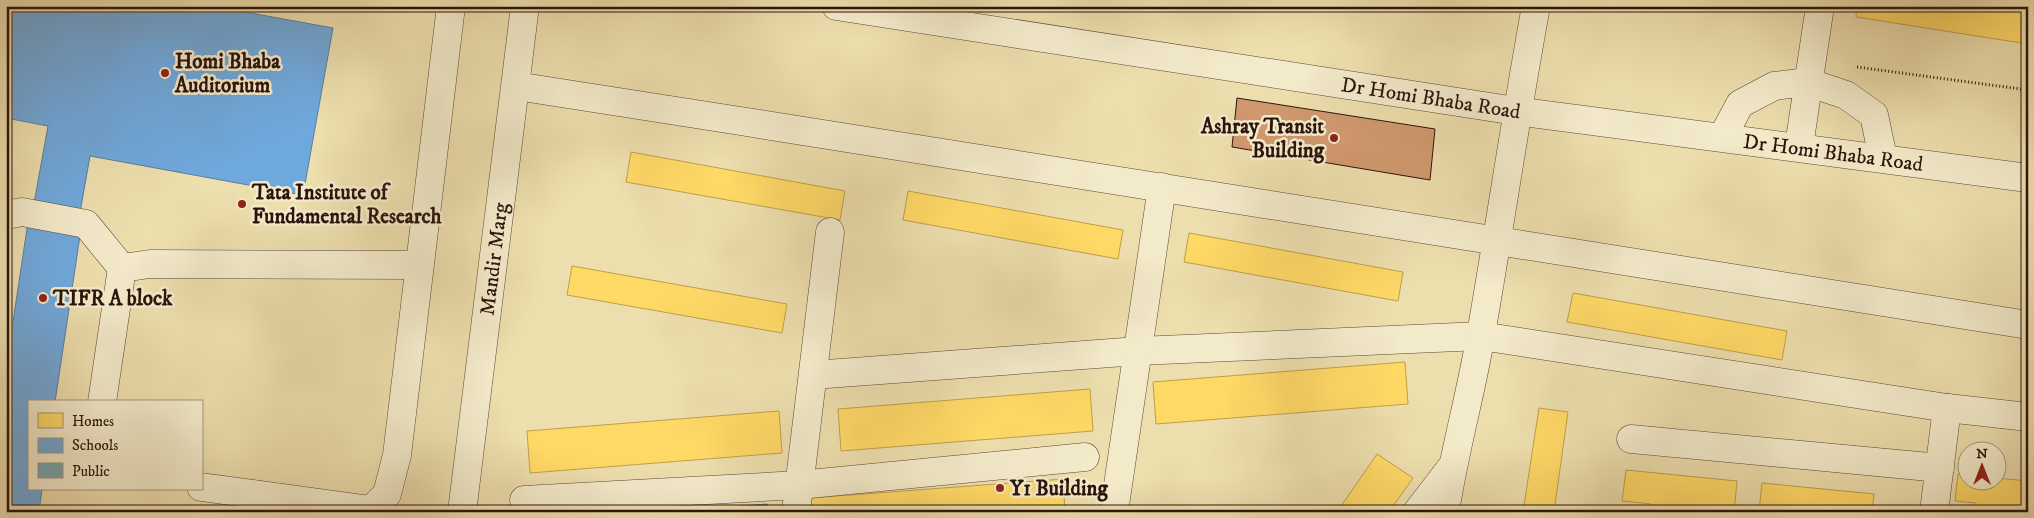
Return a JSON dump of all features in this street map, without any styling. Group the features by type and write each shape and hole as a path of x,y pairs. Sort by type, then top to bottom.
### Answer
{"street":[{"path":"202,487 371,510 386,494 396,455 451,6"},
{"name":"Mandir Marg","path":"462,512 526,6"},
{"name":"Dr Homi Bhaba Road","path":"836,6 1516,111 1723,136 2028,178"},
{"path":"1445,512 1452,467 1481,336 1516,111 1536,6"},
{"path":"1799,146 1820,6"},
{"path":"1723,136 1740,104 1774,86 1809,72"},
{"path":"1809,72 1874,115 1883,158"},
{"path":"516,86 1162,186 1495,242 2028,324"},
{"path":"1114,512 1162,186"},
{"path":"6,215 22,212 86,224 122,268 102,400"},
{"path":"796,512 830,232"},
{"path":"122,268 150,264 419,265"},
{"path":"813,375 1138,351 1481,336 1947,408 2028,417"},
{"path":"1934,512 1947,408"},
{"path":"1631,439 1940,468"},
{"path":"524,500 799,485 1086,457"},
{"path":"1417,512 1452,467"}],"path":[{"path":"1809,72 2028,90"}],"building: Homes":[{"path":"1767,6 1797,6 1796,11"},
{"path":"1857,6 1993,6 2028,12 2028,44 1856,17"},
{"path":"631,152 845,191 840,220 626,182"},
{"path":"908,191 1123,230 1118,259 903,220"},
{"path":"1189,233 1403,272 1398,301 1184,262"},
{"path":"572,266 787,304 782,333 567,295"},
{"path":"1573,293 1787,331 1782,360 1567,322"},
{"path":"1405,362 1408,404 1156,424 1153,382"},
{"path":"1090,389 1093,431 841,451 838,409"},
{"path":"1539,408 1568,412 1554,512 1523,512"},
{"path":"779,411 782,453 530,473 527,431"},
{"path":"1377,454 1413,478 1389,512 1337,512"},
{"path":"1626,470 1737,481 1734,512 1650,512 1651,504 1622,501"},
{"name":"Y1 Building","path":"1063,479 1065,512 811,512 810,498"},
{"path":"2006,479 2028,481 2028,512 2005,510 2005,512 1975,512 1976,503 1955,501 1956,490 2006,490"},
{"path":"1762,483 1874,494 1872,512 1759,512"}],"building: Schools":[{"name":"Homi Bhaba Auditorium","path":"68,6 212,6 333,28 303,195 90,156 79,218 33,209 48,126 6,118 6,7 67,12"},
{"name":"TIFR A block","path":"28,222 81,229 55,400 28,400 28,490 42,490 39,512 6,512 6,368"}],"building: Public":[{"path":"767,504 768,512 666,512"}],"building: Other":[{"name":"Ashray Transit Building","path":"1237,98 1435,129 1430,180 1232,147"}],"place":[{"name":"Homi Bhaba Auditorium","path":"165,73"},
{"name":"Ashray Transit Building","path":"1334,138"},
{"name":"Tata Institute of Fundamental Research","path":"242,204"},
{"name":"TIFR A block","path":"43,298"},
{"name":"Y1 Building","path":"1000,488"}]}
